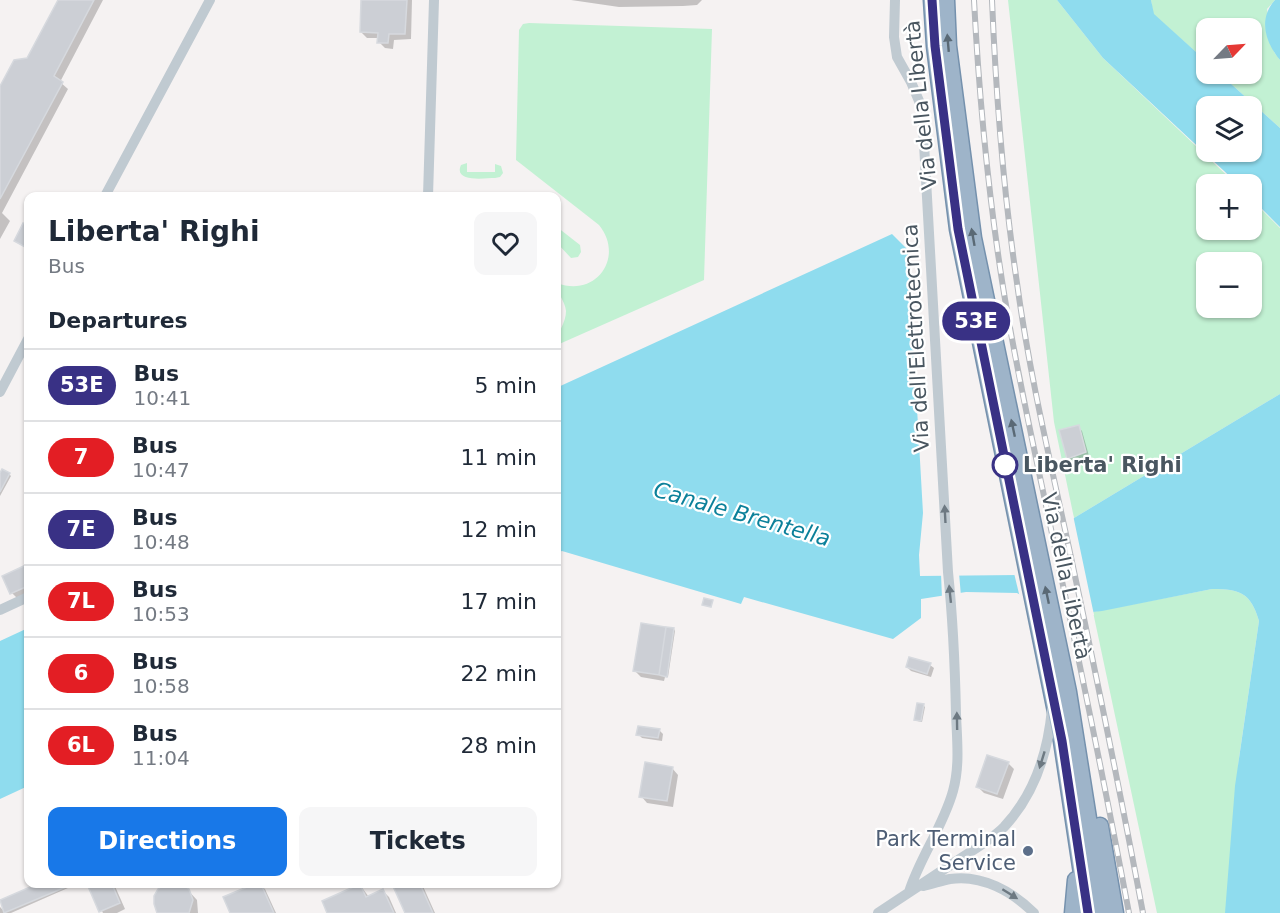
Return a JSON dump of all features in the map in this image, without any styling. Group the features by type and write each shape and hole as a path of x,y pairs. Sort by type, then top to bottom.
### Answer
{"highway":[{"name":"Via della Libertà","path":"932,0 935,46 958,229 1052,654 1075,734 1103,913"},
{"name":"Via della Libertà","path":"946,0 950,57 973,238 1021,507"},
{"name":"Via della Libertà","path":"1052,654 1050,682 1088,913"},
{"path":"1052,654 1090,776 1115,913"},
{"path":"1073,913 1079,852"}],"street":[{"path":"107,192 210,0"},
{"path":"428,192 434,0"},
{"name":"Via dell'Elettrotecnica","path":"895,0 894,37 897,57 922,108 959,762 945,818 926,851 913,890"},
{"path":"0,392 24,347"},
{"path":"0,610 24,599"},
{"path":"878,913 1002,828 1029,793 1038,773 1048,735 1052,708 1050,682"},
{"path":"957,861 962,879"},
{"path":"913,890 950,879 962,879 999,887 1013,895 1034,913"}],"green space":[{"path":"1008,0 1057,0 1103,58 1196,146 1196,162 1213,162 1225,174 1196,174 1196,240 1262,240 1262,210 1280,228 1280,394 1074,518 1054,422"},
{"path":"1151,0 1275,0 1267,9 1274,52 1280,60 1280,128 1262,112 1262,96 1244,96 1231,84 1262,84 1262,18 1196,18 1196,52 1153,14"},
{"path":"523,24 712,29 704,280 561,343 561,328 566,311 561,296 561,284 584,285 594,280 602,272 609,250 606,237 599,225 561,195 561,192 557,192 516,160 519,30"},
{"path":"467,163 467,172 495,172 495,164 501,166 503,173 500,177 495,178 466,177 460,171 461,165"},
{"path":"561,230 580,245 581,252 578,257 571,258 561,247"},
{"path":"1212,589 1230,590 1243,594 1252,604 1259,621 1239,758 1226,913 1157,913 1093,612"}],"water":[{"path":"1057,0 1151,0 1154,14 1196,52 1196,84 1231,84 1244,96 1196,96 1196,145 1103,58"},
{"path":"1275,0 1280,0 1280,60 1270,46 1265,23 1266,15"},
{"path":"1262,112 1280,128 1280,227 1262,209 1262,174 1227,174 1214,162 1262,162"},
{"name":"Canale Brentella","path":"892,234 908,250 923,513 919,555 920,576 1021,575 1074,518 1280,394 1280,913 1225,913 1235,786 1259,621 1252,604 1243,594 1230,590 1212,589 1102,611 1057,616 1017,593 966,592 921,599 921,618 893,639 744,597 741,604 561,551 561,386"},
{"path":"24,630 24,788 0,799 0,641"}],"pier":[{"path":"1073,515 1094,615 1056,619 1020,598 1014,573 1020,572 1046,531"},
{"path":"941,573 959,573 961,596 942,599"}],"building":[{"path":"58,0 94,0 54,76 63,82 0,199 0,86 14,60 27,58"},
{"path":"361,0 407,0 405,34 389,34 388,43 377,43 378,33 360,32"},
{"path":"23,223 24,246 14,241"},
{"path":"1079,425 1086,452 1067,459 1059,430"},
{"path":"2,469 10,473 0,492 0,473"},
{"path":"24,566 24,588 10,594 2,576"},
{"path":"704,598 713,600 711,607 702,605"},
{"path":"641,623 666,627 659,675 633,671"},
{"path":"666,627 674,628 667,677 659,675"},
{"path":"909,657 931,663 927,674 906,667"},
{"path":"917,703 924,704 921,721 914,720"},
{"path":"638,726 660,729 658,738 636,735"},
{"path":"987,755 1009,762 997,794 976,787"},
{"path":"645,762 673,767 667,801 639,797"},
{"path":"28,888 63,888 4,913 0,900"},
{"path":"89,888 114,888 120,903 99,912"},
{"path":"244,888 263,888 274,913 230,913 223,897"},
{"path":"351,888 362,888 366,897 383,889 394,913 327,913 322,901"},
{"path":"394,888 422,888 433,913 405,913"},
{"path":"158,889 189,889 193,900 189,913 157,913 154,896"}],"railway":[{"path":"974,0 981,108 998,251 1009,320 1129,913"},
{"path":"992,0 1004,177 1022,316 1040,416 1098,684 1143,913"}],"bus line":[{"name":"53E","path":"932,0 935,46 958,229 1062,741 1088,913"}],"place":[{"name":"Liberta' Righi","path":"1005,465"},
{"name":"Park Terminal Service","path":"1028,851"}]}
